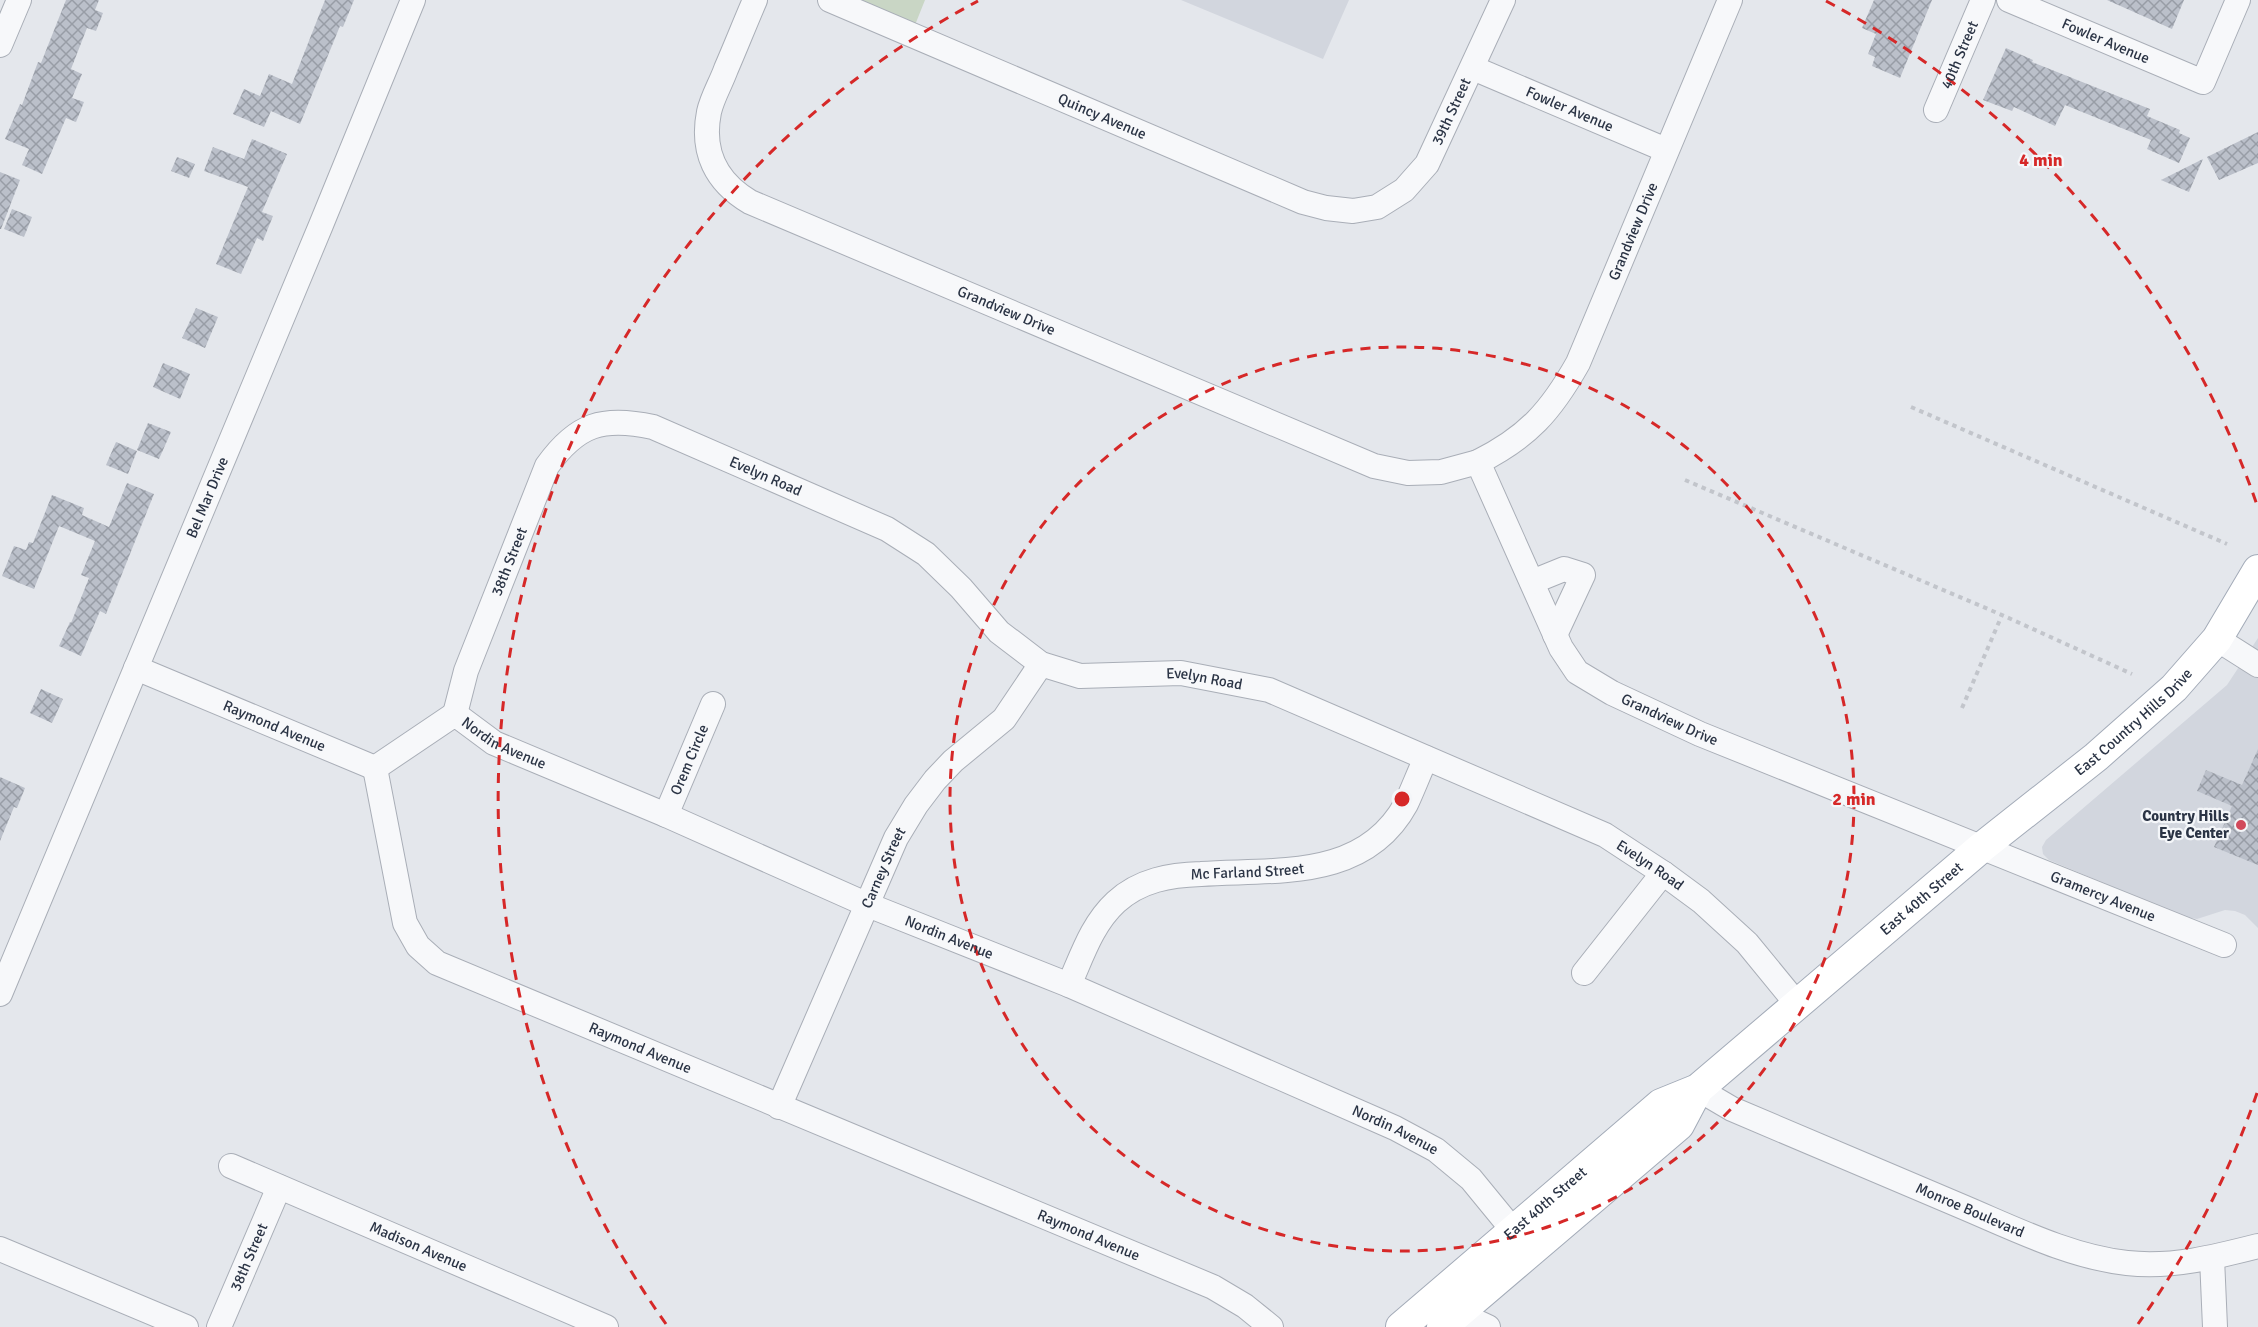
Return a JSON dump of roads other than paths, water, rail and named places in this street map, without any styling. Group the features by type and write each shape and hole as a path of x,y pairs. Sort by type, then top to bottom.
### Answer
{"main road":[{"name":"East Country Hills Drive","path":"1982,847 2096,757 2174,688 2217,639 2258,570"},
{"name":"East 40th Street","path":"1401,1327 1512,1229 1661,1104 1698,1089 1982,847"},
{"name":"East 40th Street","path":"1450,1320 1679,1125 1698,1089"}],"street":[{"path":"0,45 19,0"},
{"name":"Bel Mar Drive","path":"0,994 413,0"},
{"name":"Grandview Drive","path":"755,0 709,111 706,138 712,162 721,179 734,193 750,202 1374,466 1408,473 1441,472 1478,462 1503,449 1530,428 1549,409 1564,388 1578,363 1730,0"},
{"name":"Quincy Avenue","path":"830,0 1304,202 1326,208 1353,211 1377,207"},
{"name":"39th Street","path":"1377,207 1404,190 1427,164 1503,0"},
{"name":"40th Street","path":"1936,110 1983,0"},
{"name":"Fowler Avenue","path":"2009,0 2203,82 2238,0"},
{"name":"Fowler Avenue","path":"1473,68 1666,150"},
{"name":"Evelyn Road","path":"591,426 612,421 653,427 887,529 926,554 961,588 999,632 1041,664 1080,676 1181,673 1269,690 1605,835 1701,901 1747,943 1797,1004"},
{"name":"38th Street","path":"455,714 466,671 547,466 559,449 591,426"},
{"name":"Grandview Drive","path":"1478,462 1561,648 1577,672 1612,693 1700,734 1982,847"},
{"path":"1532,582 1564,569 1583,575 1555,635"},
{"path":"2217,639 2258,665"},
{"name":"Carney Street","path":"779,1107 896,838 916,805 953,761 1004,719 1041,664"},
{"name":"Raymond Avenue","path":"136,668 375,768 405,923 418,946 437,963 1213,1287 1245,1306 1271,1327"},
{"name":"Orem Circle","path":"666,814 712,704"},
{"name":"Nordin Avenue","path":"375,768 455,714 494,743 666,814 868,905 1069,985 1395,1128 1436,1150 1471,1179 1512,1229"},
{"name":"Mc Farland Street","path":"1069,985 1091,935 1103,916 1117,901 1134,889 1155,879 1179,875 1309,868 1348,858 1380,836 1393,822 1405,804 1425,758"},
{"name":"Gramercy Avenue","path":"1982,847 2224,945"},
{"path":"1584,973 1663,873"},
{"name":"Monroe Boulevard","path":"1698,1089 1732,1109 2030,1235 2081,1253 2127,1263 2162,1264 2212,1258 2258,1246"},
{"name":"Madison Avenue","path":"231,1166 606,1327"},
{"name":"38th Street","path":"219,1327 279,1187"},
{"path":"0,1249 186,1327"},
{"path":"2212,1258 2215,1327"},
{"path":"1450,1320 1488,1327"}],"place":[{"name":"Country Hills Eye Center","path":"2241,825"}]}
